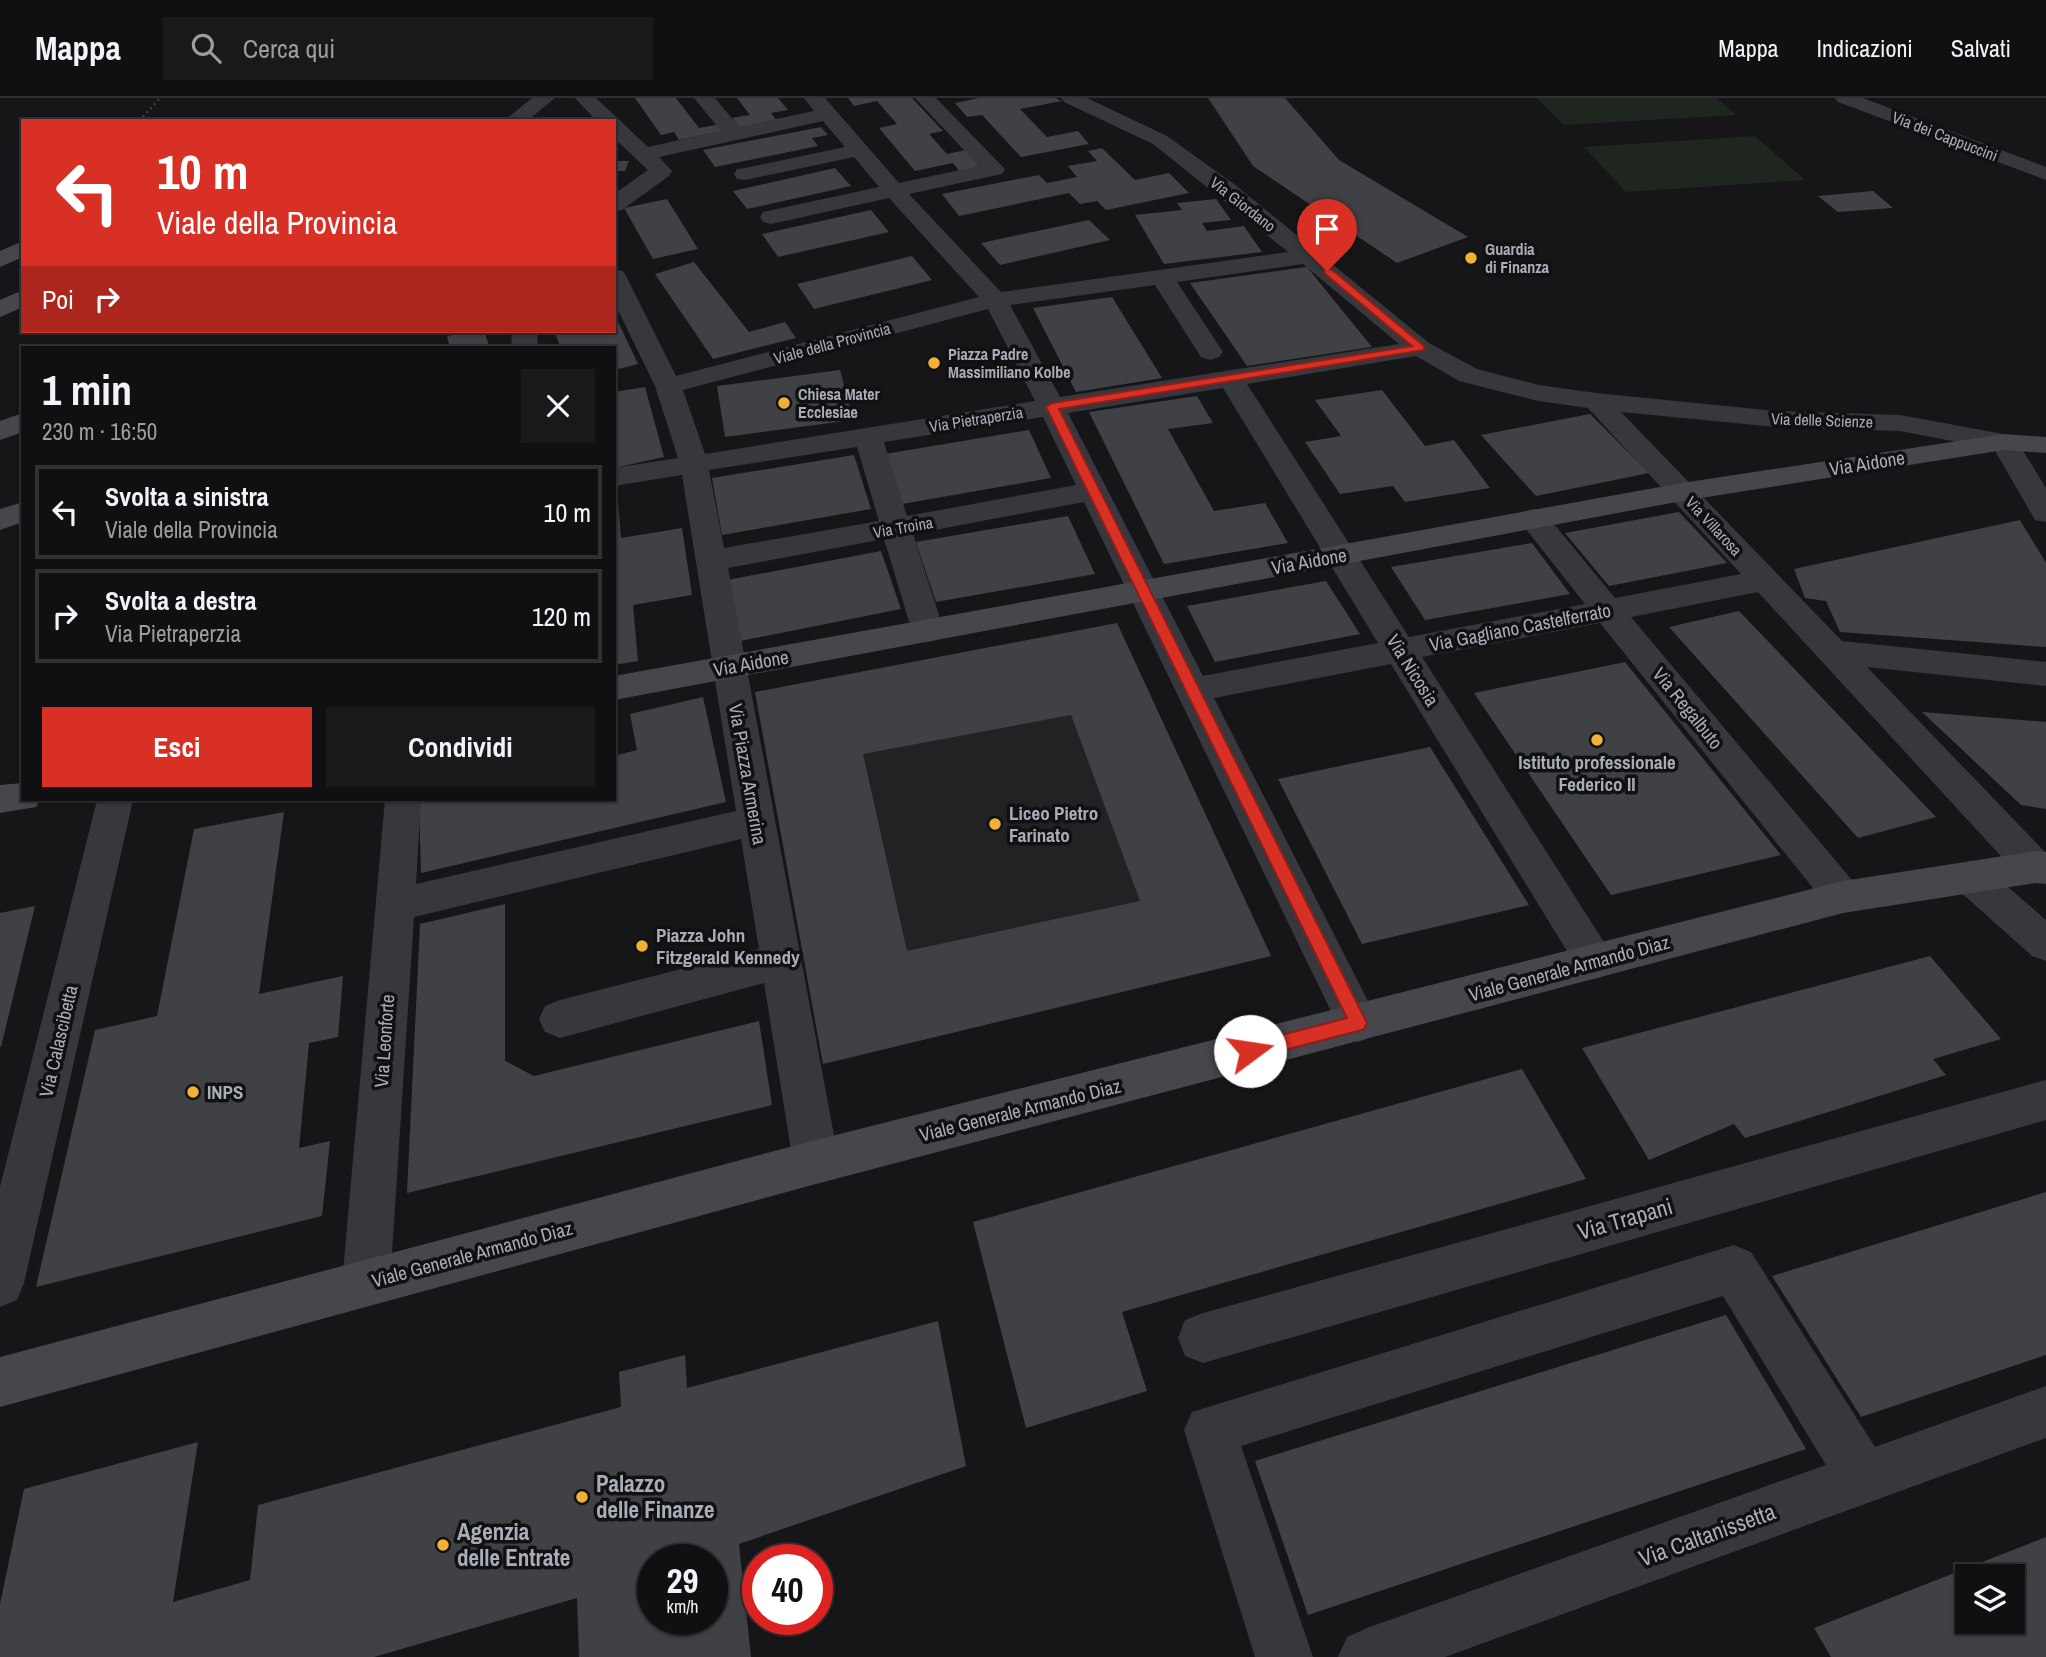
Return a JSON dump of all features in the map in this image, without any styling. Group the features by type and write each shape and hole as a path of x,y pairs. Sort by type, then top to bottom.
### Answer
{"street":[{"path":"517,119 545,98"},
{"path":"585,98 607,119"},
{"path":"704,98 734,134"},
{"path":"771,216 994,169 925,98"},
{"name":"Via Giordano","path":"1071,98 1160,140 1420,348 1468,375 1538,393 1596,401"},
{"name":"Via dei Cappuccini","path":"1844,98 2046,174"},
{"path":"643,154 734,134 821,106 895,192 995,300 1052,407 1358,1023"},
{"path":"616,128 662,171 616,204"},
{"path":"745,174 859,150"},
{"path":"0,260 21,249"},
{"name":"Viale della Provincia","path":"668,386 995,300 1308,256"},
{"name":"Via Nicosia","path":"1161,276 1341,555 1595,962"},
{"name":"Via Piazza Armerina","path":"616,280 668,386 694,464 816,1162"},
{"path":"0,310 21,298"},
{"name":"Via Pietraperzia","path":"616,477 1052,407 1220,365 1420,348"},
{"name":"Via delle Scienze","path":"1596,401 1776,419 1900,423 2004,442 2046,445"},
{"name":"Via Villarosa","path":"1596,401 2040,868"},
{"path":"0,432 21,422"},
{"path":"868,436 928,631"},
{"path":"2004,442 2046,513"},
{"name":"Via Aidone","path":"616,688 1682,492 2004,442"},
{"name":"Via Troina","path":"711,561 1094,491"},
{"path":"0,520 21,512"},
{"name":"Via Regalbuto","path":"1533,519 1843,897"},
{"name":"Via Gagliano Castelferrato","path":"1192,690 1766,580"},
{"path":"1832,652 2046,674"},
{"path":"0,799 21,797"},
{"name":"Via Calascibetta","path":"0,1283 115,801"},
{"name":"Via Leonforte","path":"366,1283 403,801"},
{"path":"395,905 756,821"},
{"name":"Viale Generale Armando Diaz","path":"0,1382 816,1162 1843,897 2040,868"},
{"path":"1970,877 2046,944"},
{"path":"560,1019 781,961"},
{"name":"Via Trapani","path":"1203,1338 2046,1100"},
{"path":"1284,1657 1210,1430 1734,1269 1864,1478"},
{"name":"Via Caltanissetta","path":"1367,1657 2046,1412"}],"path":[{"path":"141,119 160,98"}],"shaded area":[{"path":"1537,98 1717,98 1736,115 1563,125"},
{"path":"1755,136 1805,180 1626,192 1584,147"},
{"name":"Liceo Pietro Farinato","path":"1117,623 1271,956 823,1064 755,692"}],"building":[{"path":"635,98 676,98 699,128 716,125 722,131 679,140 674,132 661,135"},
{"path":"737,98 778,98 788,110 771,113 777,121 740,128 732,118 750,115"},
{"path":"848,98 912,98 943,131 929,134 947,154 966,150 983,169 961,173 953,163 915,171 879,128 897,124 877,101 854,106"},
{"path":"979,98 1055,98 1062,101 1020,109 1047,137 1078,131 1089,144 1021,157 982,115 967,117 955,103"},
{"path":"1208,98 1285,98 1339,160 1468,237 1397,263 1253,166"},
{"path":"821,127 828,135 812,138 818,146 715,167 703,150"},
{"path":"1102,148 1135,180 1169,173 1189,193 1106,210 1097,201 1080,204 1069,193 959,216 942,194 1039,175 1047,183 1077,177 1068,166 1097,161 1088,151"},
{"path":"616,161 629,161 625,171 616,171"},
{"path":"835,168 851,186 747,209 733,191"},
{"path":"1873,191 1893,208 1838,212 1818,196"},
{"path":"667,199 698,249 653,259 624,208"},
{"path":"1216,199 1231,220 1202,223 1207,231 1244,226 1262,252 1164,264 1135,215 1182,210 1177,203"},
{"path":"871,210 889,232 778,257 762,234"},
{"path":"1089,220 1110,240 1000,265 981,243"},
{"path":"912,256 932,280 814,309 797,284"},
{"path":"694,262 749,332 785,322 796,338 713,359 655,274"},
{"path":"1307,267 1372,347 1247,366 1190,283"},
{"path":"1112,297 1162,378 1076,392 1033,308"},
{"path":"616,317 638,364 616,370 616,346 560,346 555,333 616,333"},
{"path":"485,333 489,346 450,346 447,336"},
{"name":"Chiesa Mater Ecclesiae","path":"840,370 853,420 725,437 717,386"},
{"path":"645,387 664,457 616,468 616,392"},
{"path":"1382,390 1425,446 1454,440 1490,488 1405,502 1393,486 1340,494 1305,442 1341,436 1315,400"},
{"path":"1197,396 1213,423 1168,429 1214,511 1265,503 1288,543 1164,564 1089,412"},
{"path":"1590,414 1649,473 1536,496 1481,435"},
{"path":"1029,430 1051,478 902,504 885,454"},
{"path":"854,455 871,509 722,535 712,478"},
{"path":"616,492 621,538 682,528 692,595 633,605 638,661 616,665"},
{"path":"1679,512 1727,563 1609,586 1565,533"},
{"path":"1068,516 1095,574 936,602 916,542"},
{"path":"2020,520 2046,563 2046,647 1840,632 1826,601 1805,598 1794,569"},
{"path":"1532,543 1570,594 1425,620 1391,567"},
{"path":"881,551 901,609 740,641 727,580"},
{"path":"1326,581 1360,634 1215,662 1187,606"},
{"path":"1739,611 1936,817 1858,838 1669,627"},
{"name":"Liceo Pietro Farinato","path":"1117,623 1271,956 823,1064 755,692","holes":["1071,715 1140,901 907,951 863,754"]},
{"name":"Istituto professionale Federico II","path":"1625,662 1781,855 1611,895 1474,693"},
{"path":"703,697 726,802 421,873 419,801 616,801 616,755 637,750 630,714"},
{"path":"1922,712 2046,722 2046,809 2021,805"},
{"path":"1430,747 1529,905 1362,944 1278,779"},
{"name":"INPS","path":"284,812 259,994 343,976 338,1037 309,1043 299,1148 330,1141 322,1216 36,1287 95,1030 157,1016 194,829"},
{"path":"505,904 505,1061 534,1076 759,1021 772,1105 407,1193 420,924"},
{"path":"35,906 1,1047 0,1047 0,913"},
{"path":"1930,956 2001,1039 1933,1059 1946,1075 1745,1138 1734,1124 1649,1160 1582,1048"},
{"path":"1522,1069 1586,1179 1122,1312 1147,1391 1026,1428 973,1222"},
{"path":"2046,1192 2046,1355 1861,1417 1772,1276"},
{"path":"1726,1315 1806,1449 1308,1615 1255,1461"},
{"name":"Palazzo delle Finanze","path":"938,1321 966,1466 739,1544 742,1635 749,1635 751,1657 579,1657 577,1598 374,1657 0,1657 0,1604 24,1489 198,1442 173,1602 250,1580 258,1505 621,1407 619,1372 685,1355 687,1388"},
{"path":"2046,1537 2046,1657 1831,1657 1814,1628 1955,1573 1955,1634 2025,1634 2025,1564 1977,1564"}],"place":[{"name":"Guardia di Finanza","path":"1471,258"},
{"name":"Piazza Padre Massimiliano Kolbe","path":"934,363"},
{"name":"Chiesa Mater Ecclesiae","path":"784,403"},
{"name":"Istituto professionale Federico II","path":"1597,740"},
{"name":"Liceo Pietro Farinato","path":"995,824"},
{"name":"Piazza John Fitzgerald Kennedy","path":"642,946"},
{"name":"INPS","path":"193,1092"},
{"name":"Palazzo delle Finanze","path":"582,1497"},
{"name":"Agenzia delle Entrate","path":"443,1545"}],"route":[{"path":"1250,1051 1358,1023 1052,407 1420,348 1327,271"}]}
